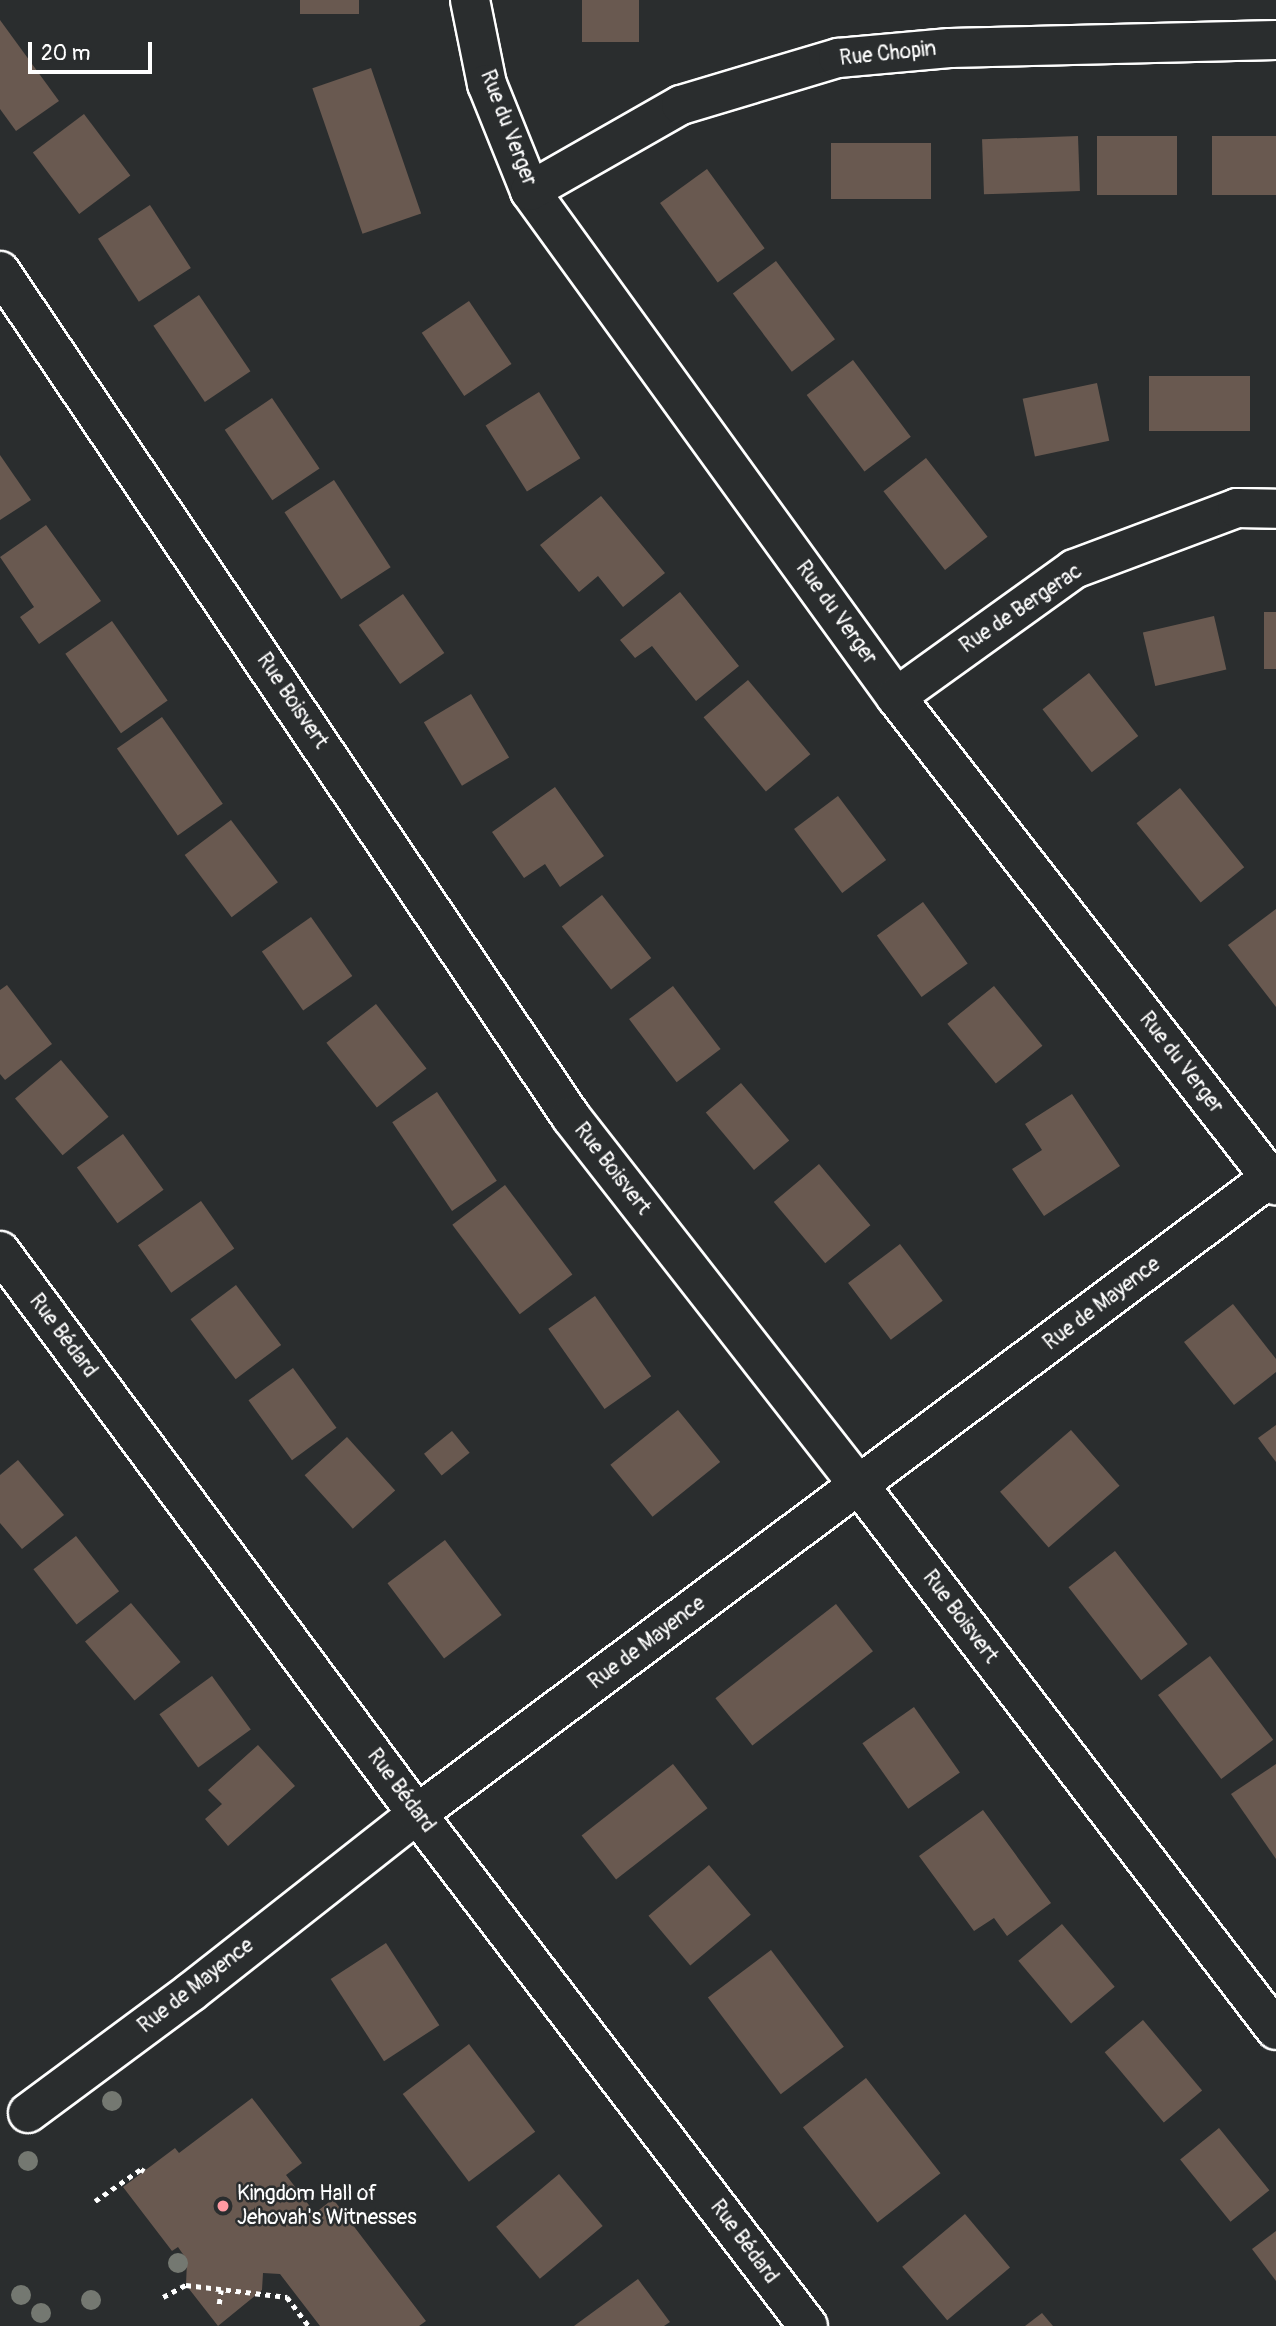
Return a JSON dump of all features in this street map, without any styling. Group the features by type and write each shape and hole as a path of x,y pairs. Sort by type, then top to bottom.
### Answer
{"street":[{"name":"Rue du Verger","path":"470,0 487,84 530,191 896,697 1273,1182"},
{"name":"Rue Chopin","path":"530,191 681,105 838,58 950,48 1276,40"},
{"name":"Rue Boisvert","path":"0,271 571,1116 859,1485 1276,2030"},
{"name":"Rue de Bergerac","path":"896,697 1074,569 1237,508 1276,509"},
{"name":"Rue de Mayence","path":"28,2113 191,1992 417,1814 859,1485 1273,1182"},
{"name":"Rue Bédard","path":"0,1251 417,1814 808,2326"}],"path":[{"path":"95,2201 141,2169 144,2171"},
{"path":"163,2297 186,2286 287,2297 309,2326"},
{"path":"219,2304 221,2290"}],"building":[{"path":"300,0 359,0 359,14 300,14"},
{"path":"582,0 639,0 639,42 582,42"},
{"path":"0,20 59,101 16,131 0,109"},
{"path":"371,68 421,214 363,234 312,88"},
{"path":"84,114 130,175 79,214 33,153"},
{"path":"1078,136 1080,191 984,194 982,139"},
{"path":"1097,136 1177,136 1177,195 1097,195"},
{"path":"1212,136 1276,136 1276,195 1212,195"},
{"path":"831,143 931,143 931,199 831,199"},
{"path":"707,169 765,248 718,282 660,203"},
{"path":"150,205 191,268 139,302 98,239"},
{"path":"776,261 835,339 792,372 733,293"},
{"path":"199,295 250,371 205,402 153,326"},
{"path":"469,301 511,364 464,396 422,333"},
{"path":"853,360 911,437 864,472 807,395"},
{"path":"1149,376 1250,376 1250,431 1149,431"},
{"path":"1097,383 1109,441 1035,457 1023,399"},
{"path":"539,392 580,458 527,492 486,425"},
{"path":"272,398 320,468 272,500 225,430"},
{"path":"0,455 31,500 0,520"},
{"path":"926,458 988,537 945,570 883,491"},
{"path":"334,480 391,567 341,599 285,512"},
{"path":"601,496 665,573 623,607 598,576 579,592 540,545"},
{"path":"46,525 101,601 39,644 20,617 34,607 0,557"},
{"path":"680,592 739,666 696,701 652,646 635,658 620,640"},
{"path":"403,594 444,653 400,684 359,625"},
{"path":"1264,612 1276,612 1276,669 1264,669"},
{"path":"1214,616 1226,670 1155,686 1143,632"},
{"path":"112,621 168,700 121,733 65,654"},
{"path":"1089,673 1138,736 1092,772 1043,709"},
{"path":"748,680 810,754 766,792 704,717"},
{"path":"471,694 509,757 462,786 424,722"},
{"path":"162,717 223,804 178,835 117,749"},
{"path":"555,787 604,856 560,887 545,864 524,878 492,832"},
{"path":"1180,788 1244,867 1201,903 1136,823"},
{"path":"838,796 886,860 842,893 794,829"},
{"path":"231,820 278,882 232,917 185,855"},
{"path":"602,895 651,958 611,989 562,926"},
{"path":"923,902 968,963 922,997 877,936"},
{"path":"1276,909 1276,1007 1228,945"},
{"path":"311,917 352,976 303,1010 262,951"},
{"path":"7,985 52,1044 5,1080 0,1074 0,990"},
{"path":"673,986 721,1049 677,1082 629,1019"},
{"path":"994,986 1042,1046 996,1084 947,1024"},
{"path":"376,1004 426,1069 377,1107 326,1043"},
{"path":"61,1060 109,1117 63,1155 15,1099"},
{"path":"741,1083 789,1140 754,1170 706,1113"},
{"path":"437,1092 497,1181 452,1211 392,1122"},
{"path":"1072,1094 1120,1166 1044,1216 1012,1169 1042,1150 1025,1124"},
{"path":"123,1134 164,1190 117,1223 77,1168"},
{"path":"819,1164 870,1225 825,1263 774,1202"},
{"path":"505,1185 572,1274 520,1314 452,1225"},
{"path":"201,1201 234,1249 171,1293 138,1245"},
{"path":"900,1244 943,1301 891,1340 848,1283"},
{"path":"236,1285 281,1345 236,1379 190,1319"},
{"path":"595,1296 651,1376 605,1409 548,1329"},
{"path":"1233,1304 1276,1359 1276,1372 1234,1405 1184,1342"},
{"path":"293,1368 336,1428 292,1460 249,1400"},
{"path":"678,1410 720,1462 653,1517 610,1465"},
{"path":"1276,1425 1276,1462 1258,1438"},
{"path":"1071,1430 1120,1486 1049,1548 1000,1492"},
{"path":"452,1431 470,1453 442,1475 424,1454"},
{"path":"347,1437 395,1491 353,1529 305,1475"},
{"path":"18,1460 64,1515 22,1549 0,1523 0,1475"},
{"path":"76,1536 119,1591 77,1624 33,1569"},
{"path":"445,1540 502,1615 444,1658 387,1583"},
{"path":"1115,1551 1188,1644 1141,1680 1069,1587"},
{"path":"131,1603 180,1662 135,1701 85,1642"},
{"path":"836,1604 873,1651 752,1745 715,1698"},
{"path":"1210,1656 1273,1740 1221,1779 1158,1695"},
{"path":"212,1676 251,1729 198,1768 159,1714"},
{"path":"914,1707 960,1773 908,1809 862,1743"},
{"path":"258,1745 295,1786 228,1846 205,1819 222,1804 208,1790"},
{"path":"673,1764 707,1808 616,1880 582,1835"},
{"path":"1276,1764 1276,1859 1231,1794"},
{"path":"983,1810 1051,1903 1007,1936 994,1918 974,1931 919,1856"},
{"path":"709,1865 751,1915 690,1966 648,1916"},
{"path":"1062,1924 1115,1987 1071,2023 1018,1961"},
{"path":"386,1943 439,2025 384,2061 331,1979"},
{"path":"771,1950 844,2047 781,2094 708,1998"},
{"path":"1143,2020 1202,2090 1164,2123 1105,2052"},
{"path":"469,2044 535,2132 469,2182 403,2094"},
{"path":"866,2078 940,2173 877,2223 803,2127"},
{"name":"Kingdom Hall of Jehovah's Witnesses","path":"252,2098 302,2163 286,2175 315,2213 333,2199 426,2321 419,2326 320,2326 280,2274 263,2273 262,2290 218,2326 186,2285 187,2260 178,2247 172,2251 123,2187 175,2148 179,2153"},
{"path":"1219,2128 1269,2190 1230,2222 1180,2159"},
{"path":"559,2174 603,2226 540,2279 496,2227"},
{"path":"965,2214 1010,2268 947,2320 902,2267"},
{"path":"1276,2231 1276,2281 1252,2249"},
{"path":"638,2279 670,2322 664,2326 574,2326"},
{"path":"1042,2313 1053,2326 1025,2326"}],"place":[{"name":"Kingdom Hall of Jehovah's Witnesses","path":"223,2206"}]}
